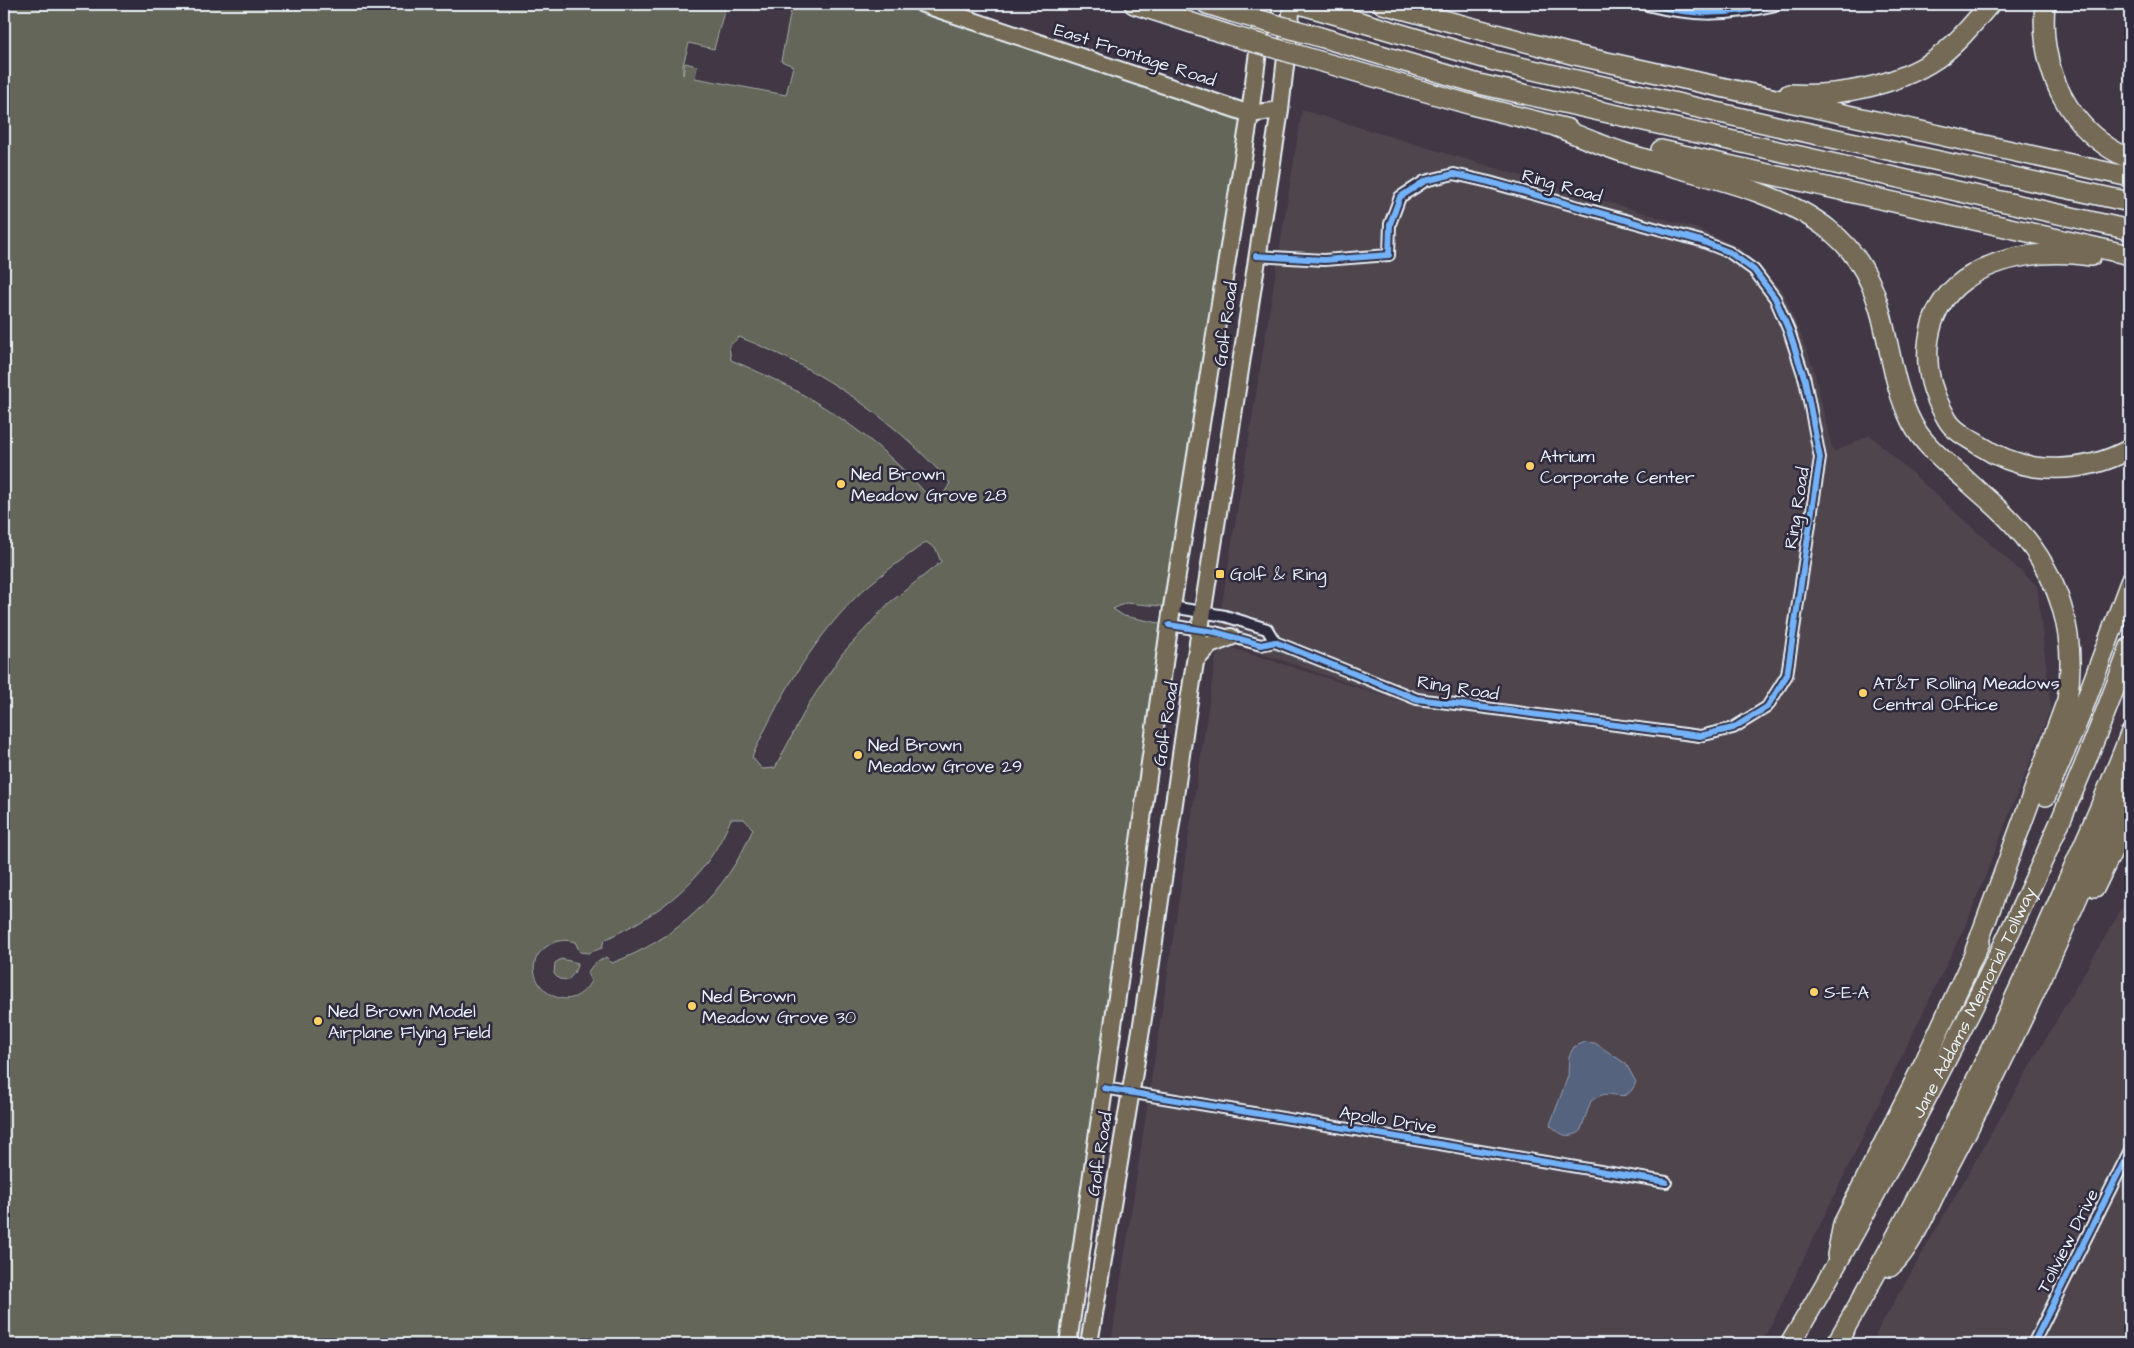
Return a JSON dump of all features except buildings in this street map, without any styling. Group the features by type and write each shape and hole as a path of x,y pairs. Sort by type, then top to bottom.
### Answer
{"highway":[{"path":"1134,4 1229,35 1472,105 1555,126 2130,255"},
{"path":"1207,4 1478,84 2130,230"},
{"path":"1299,4 1490,60 1781,127 2130,202"},
{"path":"1383,4 1575,55 2130,177"},
{"path":"1724,89 1810,96 1882,84 1915,71 1937,58 1990,4"},
{"path":"2046,4 2045,46 2052,76 2061,98 2098,141 2130,159"},
{"path":"1555,126 1622,152 1673,165 1767,197 1800,210 1828,229 1856,258 1876,295 1903,402 1913,425 1929,446 2014,524 2035,550 2049,573 2063,607 2069,636 2071,671 2067,700 1975,952"},
{"path":"2130,260 2060,254 2022,257 1984,268 1965,280 1949,294 1937,313 1929,335 1926,358 1933,392 1951,425 1965,437 1996,456 2031,466 2067,468 2109,459 2130,449"},
{"path":"1833,1273 1843,1224 1924,1064 2023,852 2080,716 2130,582"},
{"name":"Jane Addams Memorial Tollway","path":"1790,1344 1833,1273 1993,970 2073,794 2130,647"},
{"name":"Jane Addams Memorial Tollway","path":"1836,1344 1871,1284 1958,1115 2024,980 2130,734"},
{"path":"1871,1284 1896,1262 1979,1109 2037,990 2130,775"},
{"path":"2037,990 2077,923 2130,814"}],"main road":[{"name":"East Frontage Road","path":"923,4 1250,114 1280,110"},
{"name":"Golf Road","path":"1068,1344 1169,625 1250,114 1264,4"},
{"name":"Golf Road","path":"1089,1344 1204,612 1256,256 1280,110 1292,4"},
{"path":"1196,660 1210,645 1232,637"}],"street":[{"path":"1647,4 1693,13 1714,14 1736,12 1776,4"},
{"name":"Ring Road","path":"1169,625 1215,632 1261,645 1274,642 1417,699 1700,736 1733,728 1766,707 1787,675 1820,458 1805,380 1776,298 1754,270 1728,252 1701,241 1454,174 1424,181 1400,197 1390,224 1390,255 1324,260 1256,256"},
{"name":"Ring Road","path":"1172,607 1204,612 1267,629 1274,642"},
{"name":"Apollo Drive","path":"1104,1088 1666,1182"},
{"name":"Tollview Drive","path":"2033,1344 2130,1150"}],"shaded area":[{"path":"1302,110 1698,229 1738,247 1783,291 1813,366 1833,452 1870,435 2037,586 2051,708 1968,920 1770,1328 1758,1344 1111,1344 1218,643 1221,610","holes":["1230,643 1399,701 1220,644"]},
{"path":"2130,894 2130,1344 1870,1344 2031,1064"}],"green space":[{"path":"4,4 726,4 714,49 689,43 683,65 683,75 685,63 697,66 695,78 786,95 793,66 781,61 792,5 787,4 921,4 1250,114 1172,607 1126,603 1113,609 1124,616 1169,625 1067,1344 4,1344","holes":["739,337 798,364 827,380 879,416 928,459 950,483 943,495 931,499 887,454 864,435 814,401 788,386 731,360 729,346","926,542 936,549 941,562 889,603 842,654 808,705 775,768 762,769 752,757 796,674 838,616 862,591","731,819 744,819 753,829 729,874 697,911 678,927 636,953 612,963 606,957 593,965 587,973 591,981 580,994 568,999 555,997 544,990 537,980 534,968 538,956 549,945 565,940 575,942 580,952 588,953 602,948 604,940 645,918 680,892 709,860 721,841"]},
{"path":"561,959 578,963 574,973 568,980 559,979 554,974 555,963"}],"water":[{"path":"1585,1042 1595,1043 1626,1064 1636,1082 1633,1089 1625,1095 1607,1094 1591,1101 1580,1132 1564,1135 1550,1125 1568,1076 1569,1056 1574,1047"}],"cycle path":[{"path":"1647,4 1680,11 1712,13 1759,8 1776,4"},
{"path":"1169,625 1215,632 1261,645 1275,642 1417,699 1700,736 1733,728 1767,707 1787,675 1820,458 1805,380 1789,331 1775,298 1754,270 1729,252 1701,241 1454,174 1425,181 1400,197 1390,224 1389,255 1324,260 1256,256"},
{"path":"1104,1088 1666,1182"},
{"path":"2033,1344 2130,1150"}],"place":[{"name":"Atrium Corporate Center","path":"1530,466"},
{"name":"Ned Brown Meadow Grove 28","path":"841,484"},
{"name":"Golf & Ring","path":"1220,574"},
{"name":"AT&T Rolling Meadows Central Office","path":"1863,693"},
{"name":"Ned Brown Meadow Grove 29","path":"858,755"},
{"name":"S-E-A","path":"1814,992"},
{"name":"Ned Brown Meadow Grove 30","path":"692,1006"},
{"name":"Ned Brown Model Airplane Flying Field","path":"318,1021"}]}
